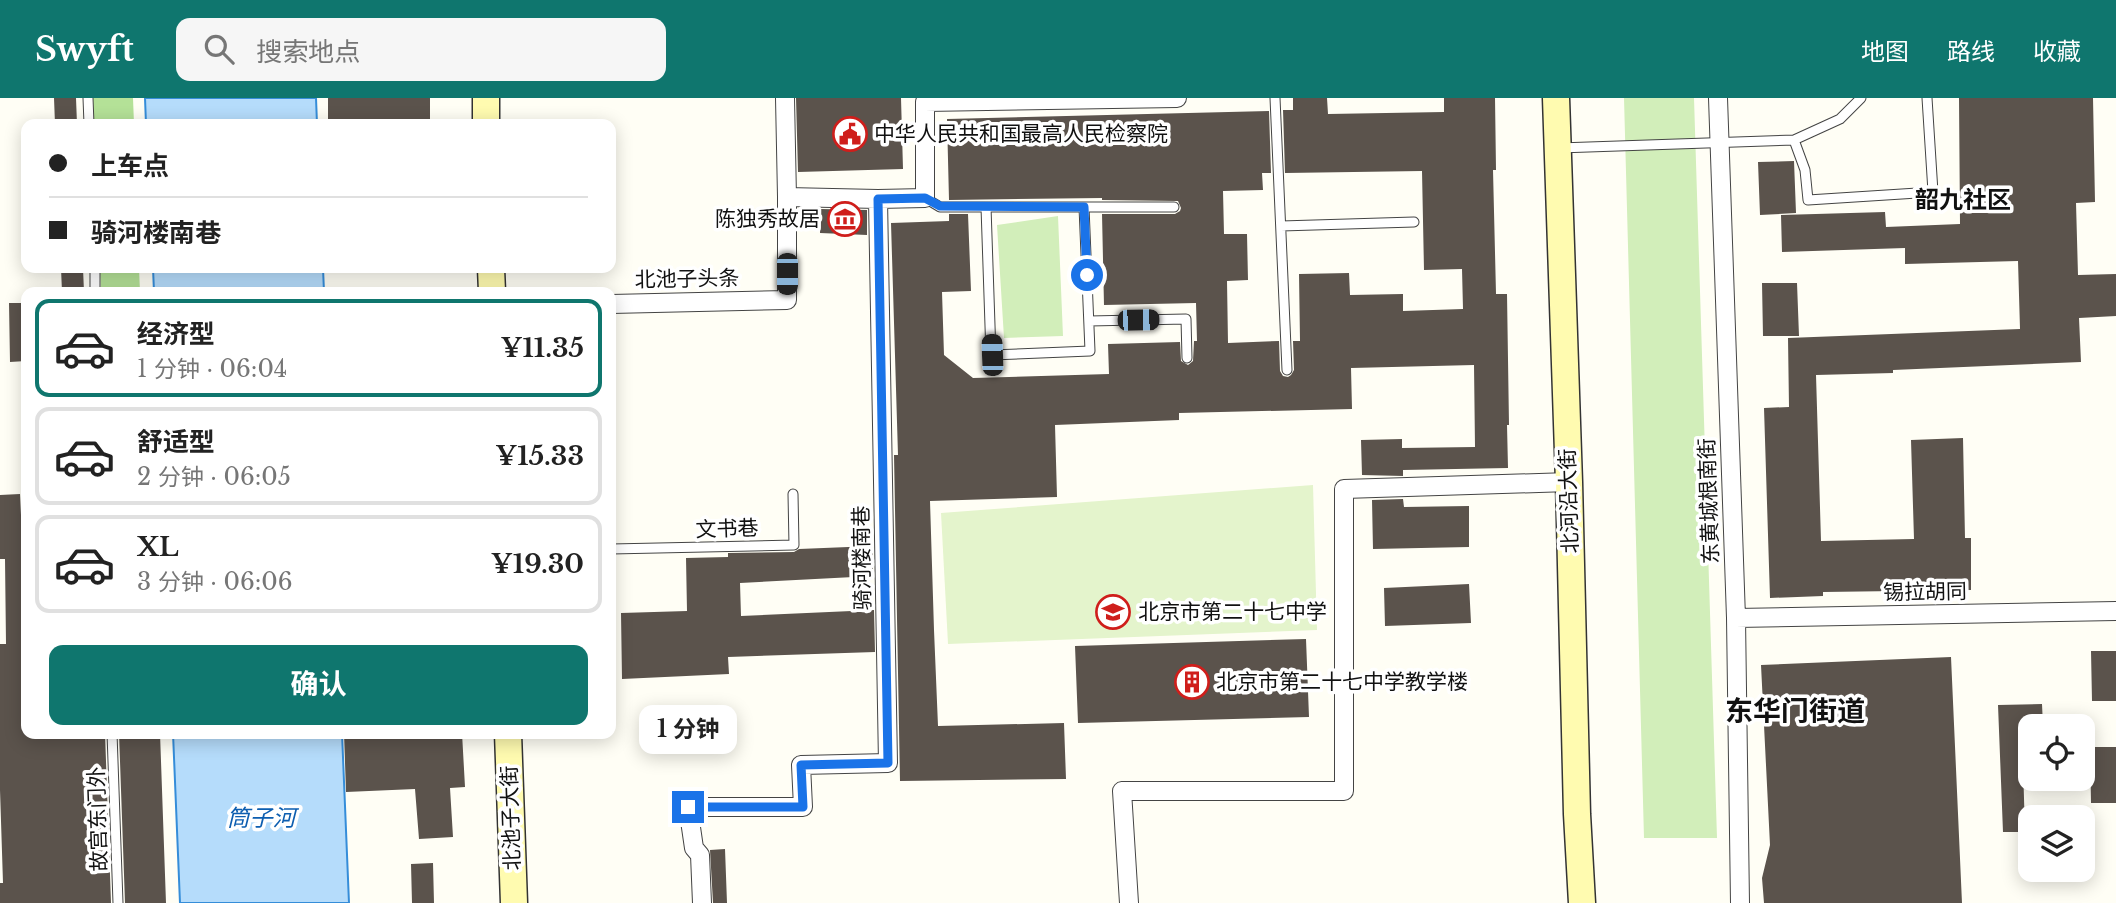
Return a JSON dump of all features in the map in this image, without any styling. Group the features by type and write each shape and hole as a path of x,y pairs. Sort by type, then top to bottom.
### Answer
{"main road":[{"path":"486,98 486,119"},
{"name":"北河沿大街","path":"1556,98 1577,814 1582,903"},
{"name":"北池子大街","path":"508,739 514,903"}],"street":[{"path":"785,98 787,197 878,199 925,198 925,102 1177,98"},
{"name":"东黄城根南街","path":"1718,98 1736,618 1740,903"},
{"name":"北池子头条","path":"616,304 787,300 787,197"},
{"name":"骑河楼南巷","path":"702,903 700,855 694,848 688,807 803,807 801,765 888,763 878,199"},
{"path":"1129,903 1122,792 1344,792 1344,489 1569,482"},
{"name":"锡拉胡同","path":"1736,618 2116,611"}],"lane":[{"path":"88,98 89,119"},
{"path":"1275,98 1287,370"},
{"path":"1557,148 1794,140 1840,119 1861,98"},
{"path":"1794,140 1805,170 1808,200 1933,192 1927,98"},
{"path":"925,198 940,206 1174,207"},
{"path":"986,207 992,355 1090,351 1084,207"},
{"path":"1281,226 1413,222"},
{"path":"1089,321 1186,319 1186,358"},
{"name":"文书巷","path":"616,549 794,545 793,494"},
{"name":"故宫东门外","path":"112,739 118,903"}],"green space":[{"path":"93,98 133,98 134,119 94,119"},
{"path":"1624,98 1694,98 1717,838 1644,838"},
{"path":"1058,216 1063,336 1004,338 997,225"},
{"path":"100,273 139,273 140,287 101,287"},
{"path":"1313,485 1317,630 948,644 941,513"}],"water":[{"path":"145,98 316,98 317,119 146,119"},
{"path":"153,273 323,273 324,287 154,287"},
{"name":"筒子河","path":"173,739 342,739 349,903 180,903"}],"building":[{"path":"54,98 76,98 77,119 55,119"},
{"path":"328,98 430,98 430,119 328,119"},
{"name":"中华人民共和国最高人民检察院","path":"796,98 901,98 903,169 798,172"},
{"path":"1293,98 1327,98 1328,114 1444,112 1444,98 1495,98 1496,170 1493,170 1496,294 1507,294 1508,468 1403,470 1403,476 1362,475 1361,440 1402,439 1402,448 1475,447 1474,365 1351,368 1352,409 1179,413 1179,420 1055,425 1057,497 930,501 934,630 938,726 1064,723 1066,779 900,781 894,455 898,455 891,223 949,221 949,214 968,214 971,291 942,292 944,355 973,378 1109,374 1108,344 1180,342 1181,361 1188,365 1193,361 1194,341 1197,341 1196,303 1104,305 1102,214 1175,214 1181,208 1178,201 1102,198 949,200 947,119 1269,111 1271,173 1262,173 1263,190 1223,191 1224,234 1247,234 1248,280 1227,281 1228,343 1279,341 1280,371 1283,376 1288,377 1294,370 1293,341 1300,341 1299,274 1349,273 1350,295 1403,294 1403,311 1463,309 1462,269 1424,270 1422,171 1285,173 1283,110 1293,110"},
{"path":"1959,98 2093,98 2095,202 2076,203 2078,275 2116,274 2116,316 2079,318 2081,362 1816,375 1821,541 1914,539 1911,440 1963,438 1965,538 1971,538 1971,590 1823,592 1823,596 1770,598 1764,408 1789,407 1788,338 2020,329 2018,261 1905,264 1905,248 1782,252 1781,215 1885,212 1886,227 1960,224"},
{"path":"1794,161 1796,213 1760,215 1758,162"},
{"name":"陈独秀故居","path":"821,209 867,210 867,235 820,233"},
{"path":"61,273 83,273 84,287 62,287"},
{"path":"1762,283 1797,283 1799,336 1763,336"},
{"path":"9,303 21,303 21,361 10,362"},
{"path":"20,494 21,739 105,739 111,903 0,903 0,883 3,883 0,644 6,644 5,559 0,559 0,495"},
{"path":"1403,499 1404,507 1469,506 1469,547 1373,549 1372,500"},
{"path":"873,546 873,576 740,583 741,616 874,610 875,652 728,657 729,674 622,679 621,613 687,611 686,558 728,557 728,553 794,552 799,549"},
{"path":"1469,584 1471,623 1385,626 1384,588"},
{"name":"北京市第二十七中学教学楼","path":"1306,639 1309,717 1078,723 1075,646"},
{"path":"2091,651 2116,651 2116,701 2092,701"},
{"path":"1951,657 1962,903 1764,903 1762,878 1770,845 1761,665"},
{"path":"2042,704 2042,714 2018,714 2018,791 2024,791 2024,805 2018,805 2018,832 2003,832 1998,705"},
{"path":"119,739 160,739 166,903 125,903"},
{"path":"344,739 462,739 465,787 450,788 453,837 419,839 415,789 346,792"},
{"path":"2095,747 2116,747 2116,803 2091,803 2091,791 2095,791"},
{"path":"725,849 727,903 713,903 710,850"},
{"path":"433,863 434,903 412,903 411,864"}],"place":[{"name":"中华人民共和国最高人民检察院","path":"850,134"},
{"name":"陈独秀故居","path":"845,219"},
{"name":"北京市第二十七中学","path":"1113,612"},
{"name":"北京市第二十七中学教学楼","path":"1192,682"}],"district":[{"name":"韶九社区","path":"1963,200"},
{"name":"东华门街道","path":"1795,711"}],"route":[{"path":"688,807 803,807 801,765 888,763 878,199 925,198 940,206 1084,207 1087,275"}]}
